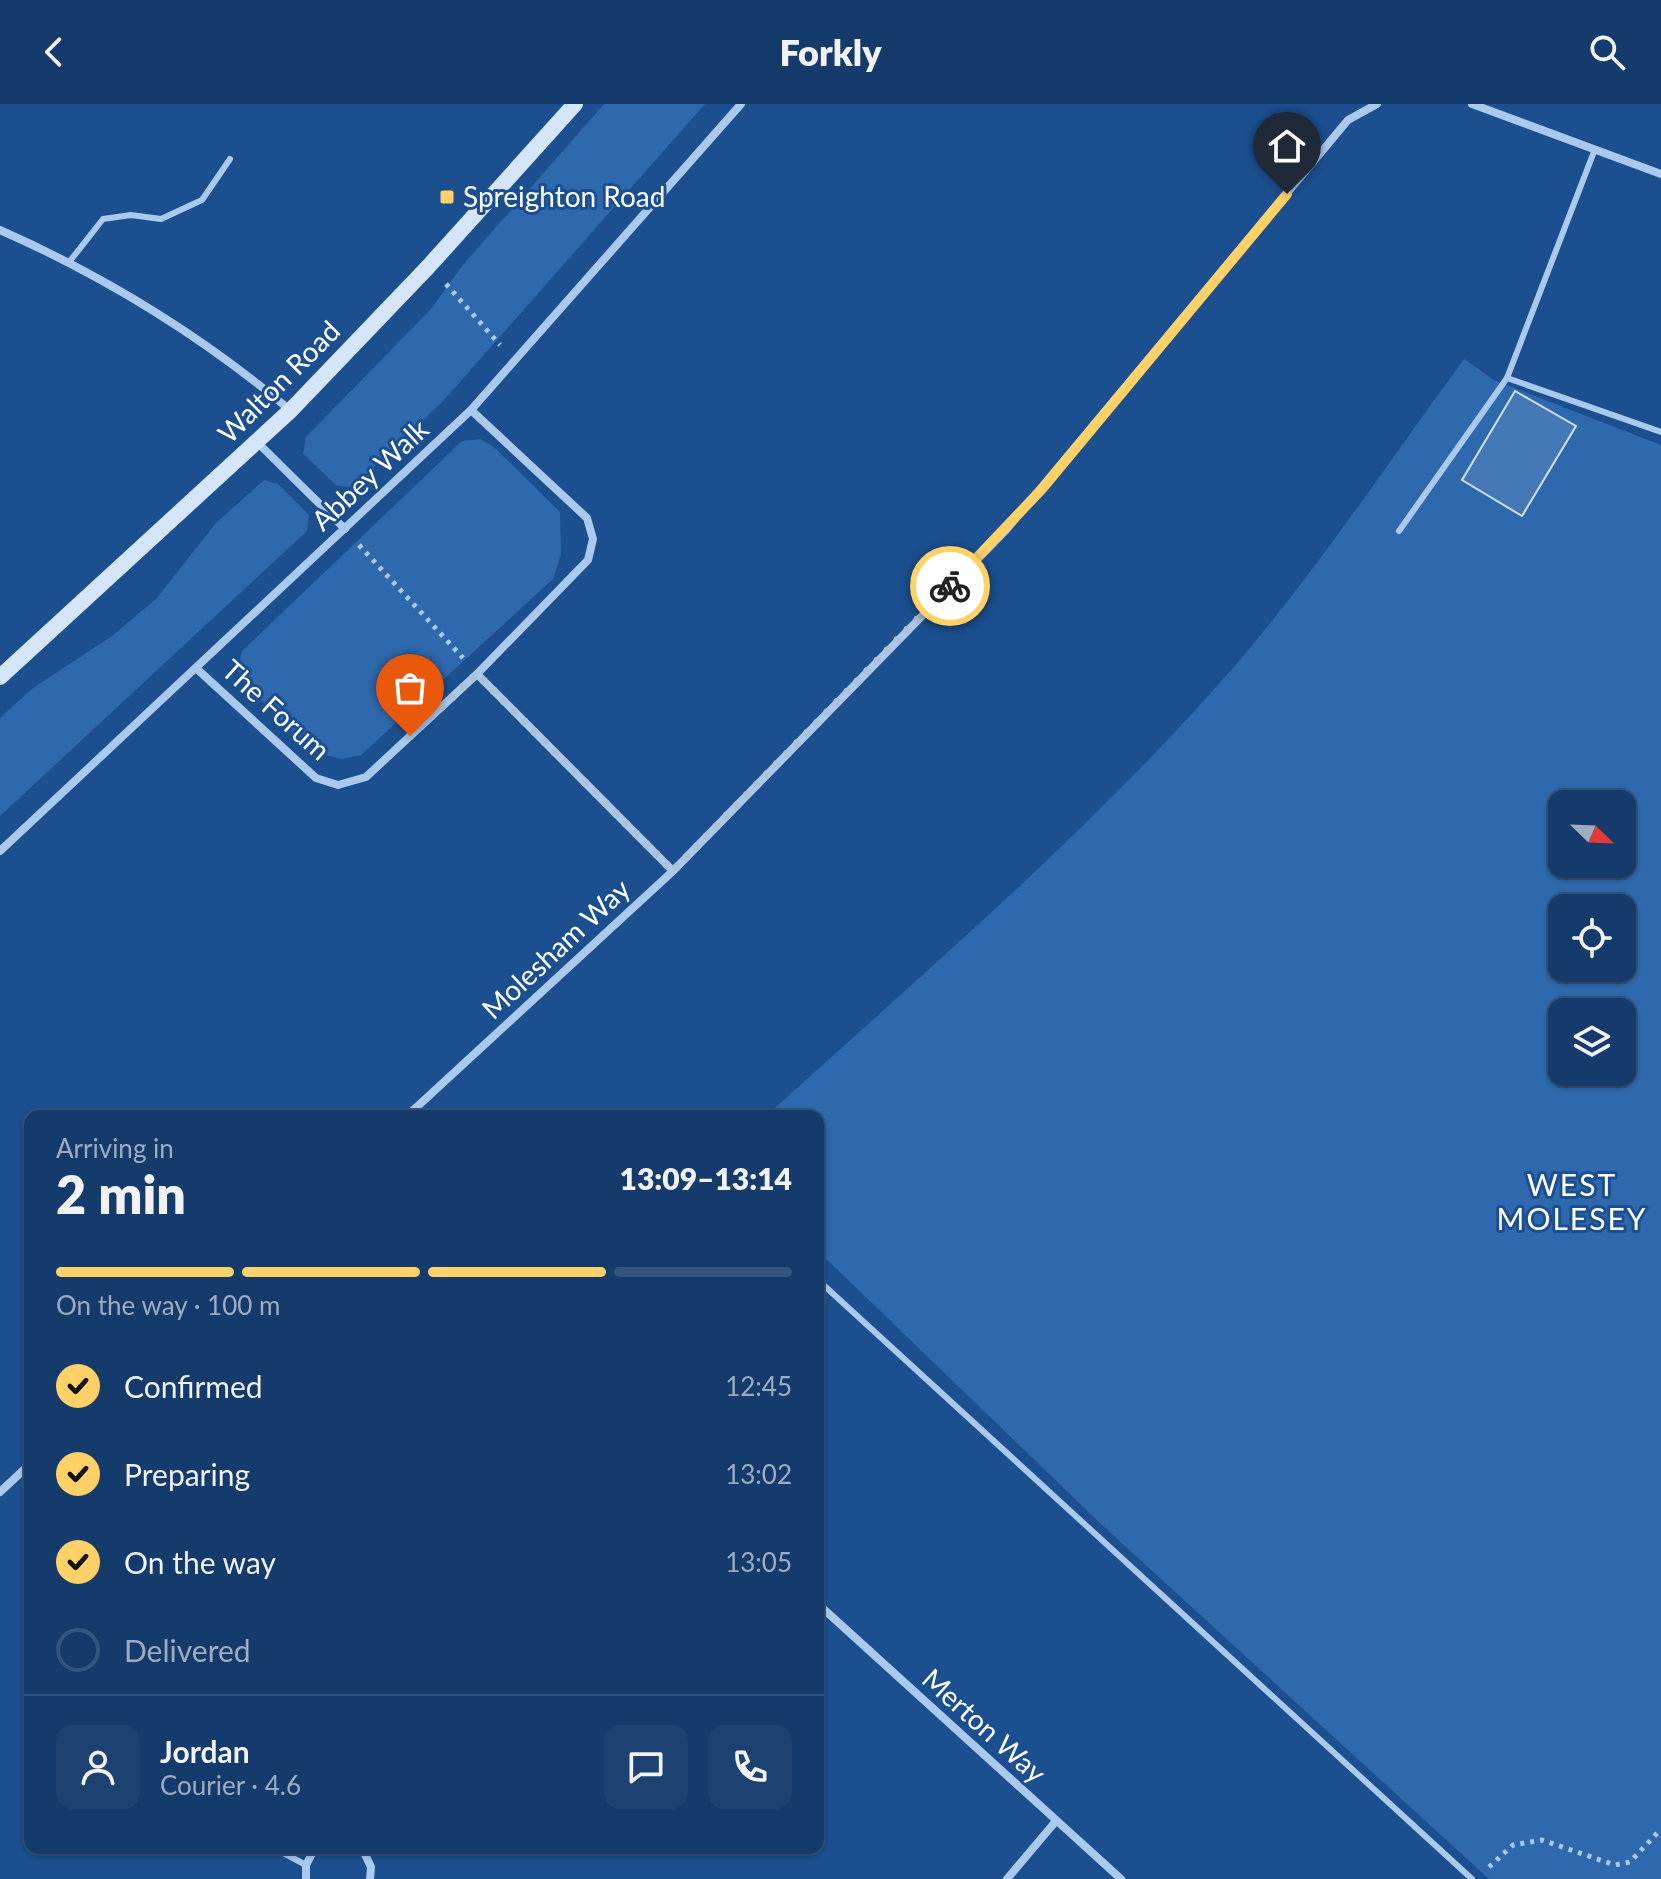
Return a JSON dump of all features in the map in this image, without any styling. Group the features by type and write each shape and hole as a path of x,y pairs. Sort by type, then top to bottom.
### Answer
{"main road":[{"name":"Walton Road","path":"0,677 291,410 428,267 572,105"}],"street":[{"name":"Abbey Walk","path":"0,851 471,410 741,104"},
{"name":"Molesham Way","path":"414,1110 673,871 1006,530 1348,120 1377,104"},
{"path":"1472,104 1661,174"},
{"path":"0,230 70,261 149,310 260,385 291,410"},
{"name":"The Forum","path":"197,669 316,778 338,785 366,777 477,674 588,560 593,539 587,518 471,410"},
{"path":"258,443 345,529"},
{"path":"477,674 673,871"},
{"path":"0,1492 24,1470"},
{"name":"Merton Way","path":"824,1609 1121,1879"},
{"path":"1007,1879 1056,1821"},
{"path":"306,1879 306,1865 312,1854"},
{"path":"366,1854 371,1867 370,1879"}],"lane":[{"path":"1399,531 1507,378 1595,149"},
{"path":"70,261 103,219 131,215 161,219 202,200 230,159"},
{"path":"1507,378 1661,432"},
{"path":"824,1285 1472,1879"},
{"path":"285,1854 306,1865"}],"path":[{"path":"446,284 514,361"},
{"path":"345,529 477,674"},
{"path":"1485,1870 1513,1845 1542,1840 1615,1865 1630,1862 1661,1829"}],"shaded area":[{"path":"604,104 705,104 444,400 353,487 337,486 303,454 306,437 431,309 462,266"},
{"path":"1464,359 1494,380 1661,445 1661,1879 1489,1879 1102,1525 824,1257 824,1110 773,1110 997,908 1109,800 1216,687 1282,609"},
{"path":"480,439 494,447 560,512 561,555 553,579 361,755 343,759 311,752 242,680 238,667 242,651 462,441"},
{"path":"264,480 278,484 309,515 307,531 0,816 0,718 33,688 112,636 156,599 216,523"}],"building":[{"path":"1515,391 1576,426 1522,516 1462,480"}],"way so far":[{"path":"410,736 477,674 673,871 950,586"}],"place":[{"name":"Spreighton Road","path":"447,197"}],"district":[{"name":"WEST MOLESEY","path":"1572,1203"}],"route":[{"path":"950,586 1042,489 1287,194"}]}
